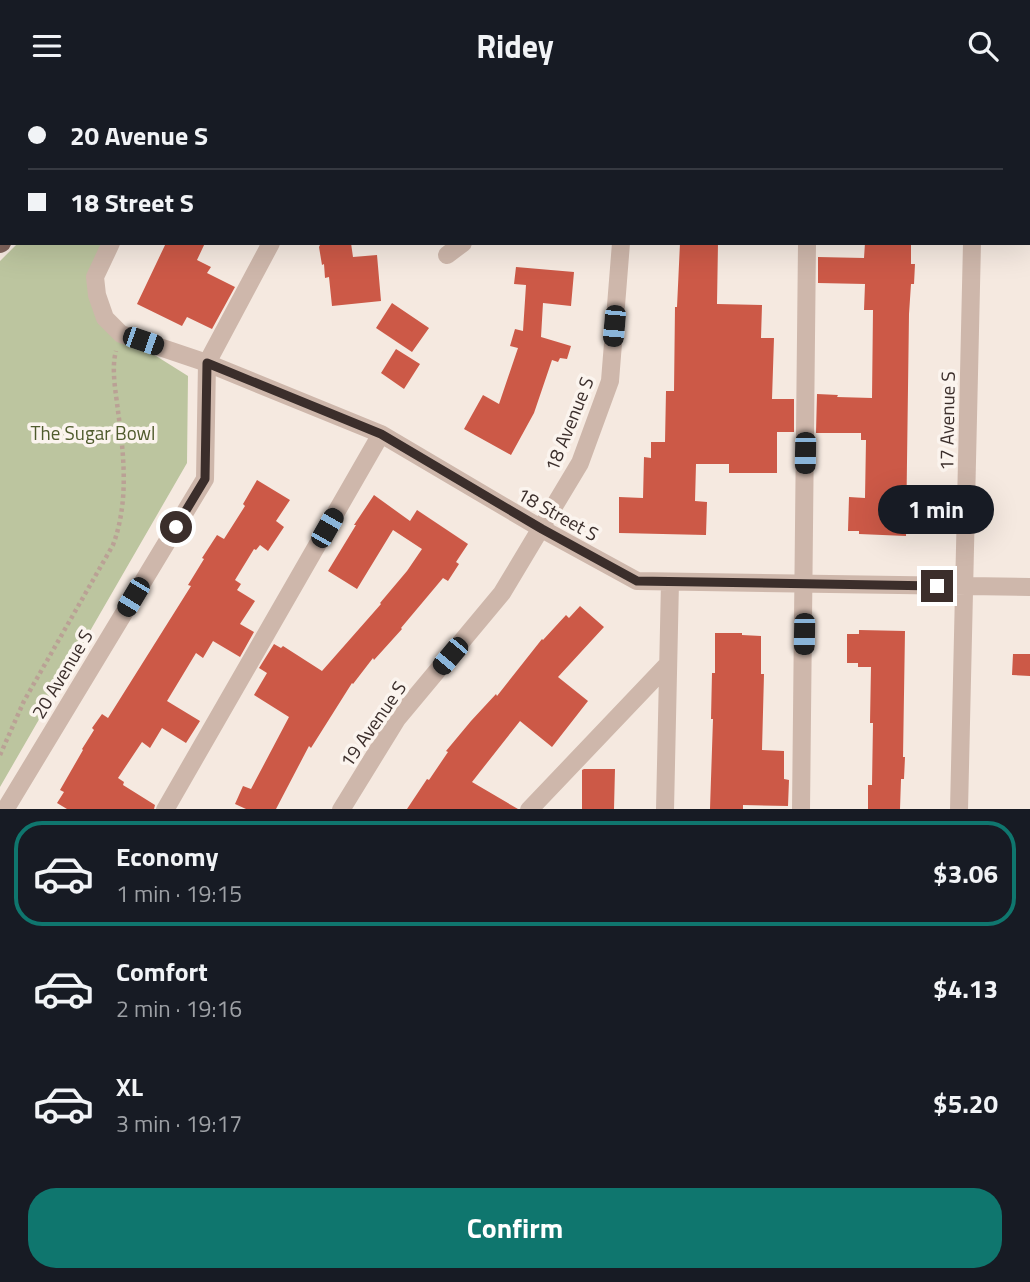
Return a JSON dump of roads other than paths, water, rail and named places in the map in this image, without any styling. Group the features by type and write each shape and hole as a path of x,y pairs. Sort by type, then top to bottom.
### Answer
{"street":[{"name":"18 Street S","path":"110,245 95,277 97,295 105,318 121,334 207,363 381,434 542,529 637,581 1030,587"},
{"path":"207,363 270,245"},
{"path":"447,255 460,245"},
{"name":"18 Avenue S","path":"542,529 580,463 610,381 621,245"},
{"path":"801,809 807,245"},
{"name":"17 Avenue S","path":"959,809 972,245"},
{"name":"20 Avenue S","path":"6,809 205,479 207,363"},
{"path":"166,809 381,434"},
{"name":"19 Avenue S","path":"342,809 397,719 502,593 542,529"},
{"path":"665,809 670,582"},
{"path":"530,809 668,664"}],"park label":[{"name":"The Sugar Bowl","path":"93,433"}]}
